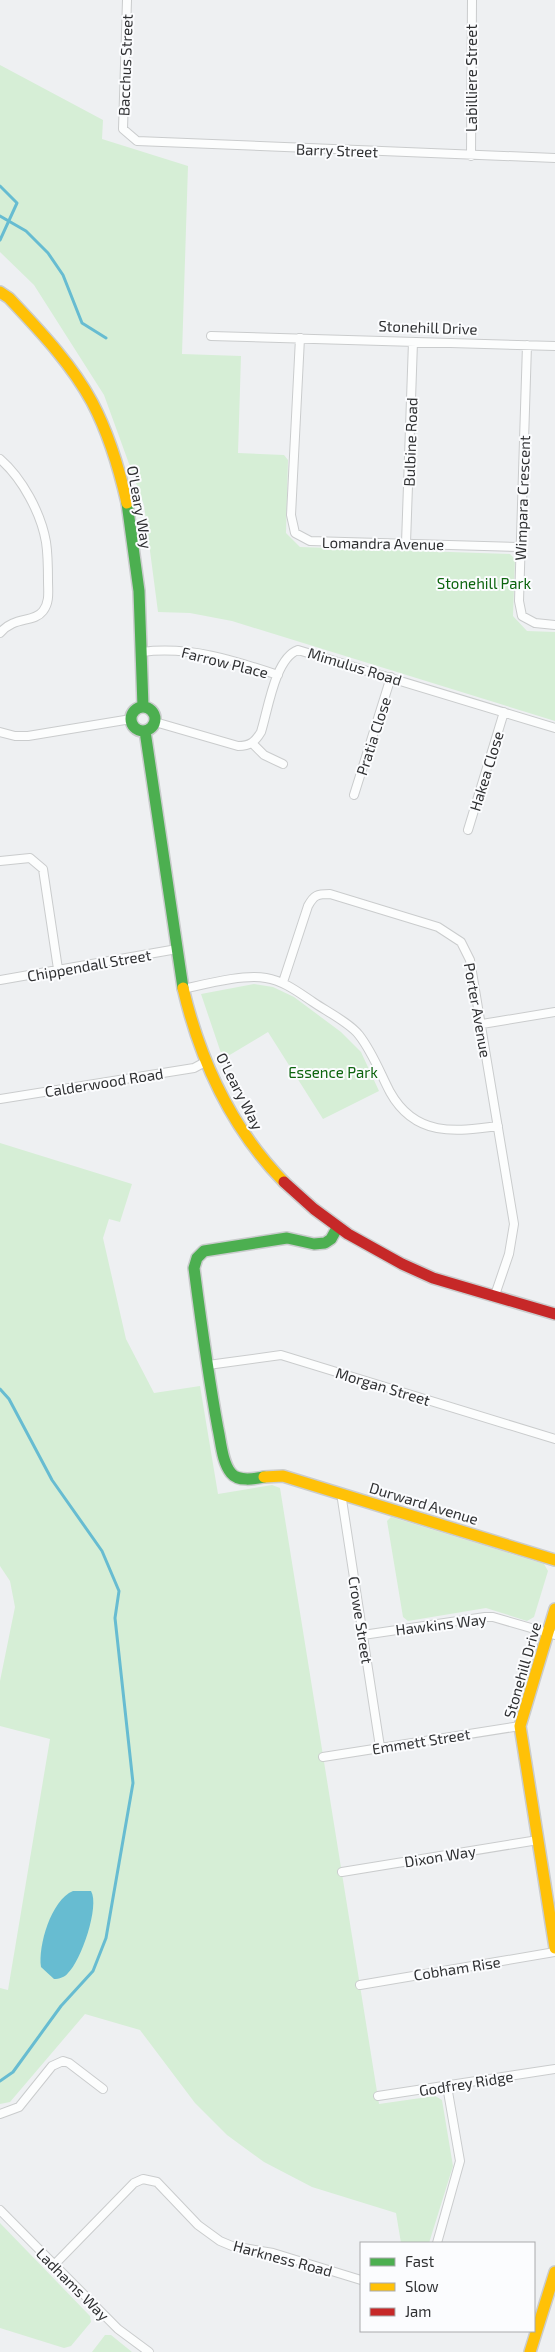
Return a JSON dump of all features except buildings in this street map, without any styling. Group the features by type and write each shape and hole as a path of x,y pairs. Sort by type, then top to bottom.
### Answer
{"street":[{"name":"Bacchus Street","path":"123,129 126,0"},
{"name":"Labilliere Street","path":"471,156 472,0"},
{"name":"Barry Street","path":"123,129 137,141 555,158"},
{"name":"O'Leary Way","path":"0,292 9,298 64,357 93,403 115,458 129,512 142,652 142,707"},
{"name":"Stonehill Drive","path":"211,336 555,346"},
{"name":"Lomandra Avenue","path":"300,338 291,515 295,534 310,541 520,547"},
{"name":"Bulbine Road","path":"406,543 413,342"},
{"name":"Wimpara Crescent","path":"527,345 519,601 522,616 535,623 555,625"},
{"path":"0,459 12,472 32,503 43,529 48,556 48,600 44,610 34,617 12,622 0,633"},
{"name":"Farrow Place","path":"142,652 175,649 203,654 278,675"},
{"name":"Mimulus Road","path":"252,743 261,732 284,661 293,652 298,650 555,728"},
{"name":"Pratia Close","path":"354,795 391,677"},
{"path":"142,707 152,710 155,722 151,728 145,731 137,730 131,719 135,710 142,707"},
{"name":"Hakea Close","path":"468,830 504,712"},
{"path":"0,732 15,736 28,736 131,719"},
{"path":"155,722 238,746 248,746 252,743 264,755 283,764"},
{"name":"O'Leary Way","path":"145,731 183,989 190,1019 207,1061 246,1137 282,1181 338,1228 363,1244 422,1274 555,1314"},
{"path":"0,861 30,858 43,869 58,969"},
{"name":"Porter Avenue","path":"283,982 308,906 312,897 318,894 330,894 438,928 461,942 470,960 514,1224 509,1254 495,1295"},
{"name":"Chippendall Street","path":"0,980 177,948"},
{"path":"183,989 248,978 265,977 283,982 358,1034 374,1058 391,1094 400,1106 419,1122 443,1131 458,1132 498,1126"},
{"path":"482,1024 555,1012"},
{"name":"Calderwood Road","path":"0,1099 194,1068 207,1061"},
{"path":"208,1364 194,1268 197,1258 204,1251 287,1238 314,1244 325,1243 331,1239 338,1228"},
{"name":"Morgan Street","path":"208,1364 265,1356 281,1356 555,1439"},
{"name":"Durward Avenue","path":"208,1364 223,1458 230,1473 239,1478 251,1479 283,1476 555,1560"},
{"name":"Crowe Street","path":"341,1493 380,1747"},
{"name":"Stonehill Drive","path":"555,1609 551,1634 520,1726 555,1948"},
{"name":"Hawkins Way","path":"363,1635 485,1616 551,1634"},
{"name":"Emmett Street","path":"323,1757 520,1726"},
{"name":"Dixon Way","path":"342,1872 538,1840"},
{"name":"Cobham Rise","path":"360,1985 555,1952"},
{"path":"0,2114 19,2107 52,2066 63,2061 70,2064 103,2090"},
{"name":"Godfrey Ridge","path":"378,2096 555,2069"},
{"path":"437,2242 460,2161 447,2086"},
{"name":"Harkness Road","path":"54,2265 134,2183 142,2179 157,2182 198,2225 220,2241 232,2246 273,2253 360,2280"},
{"name":"Ladhams Way","path":"0,2210 118,2328 150,2352"},
{"path":"530,2352 555,2272"}],"green space":[{"name":"Stonehill Park","path":"0,65 103,120 102,139 188,166 182,354 241,356 238,453 284,455 288,460 286,533 300,547 510,554 515,559 513,616 527,631 555,632 555,721 232,621 190,613 158,612 144,505 104,395 34,285 0,252"},
{"name":"Essence Park","path":"254,984 273,987 294,997 341,1032 361,1052 379,1091 323,1119 268,1032 223,1059 201,994"},
{"path":"0,1143 132,1184 120,1222 109,1219 103,1238 126,1339 154,1393 200,1386 218,1494 272,1485 280,1488 379,2104 435,2096 442,2100 453,2166 429,2242 401,2242 396,2213 312,2187 264,2162 227,2135 195,2103 140,2030 85,2014 10,2102 0,2104 0,1988 8,1990 50,1739 0,1726 0,1681 15,1607 10,1581 0,1566"},
{"path":"391,1517 544,1564 548,1571 534,1617 527,1621 486,1608 408,1621 403,1617 387,1521"},
{"path":"0,2223 90,2316 91,2322 71,2346 64,2348 0,2328"},
{"path":"105,2335 111,2335 132,2352 92,2352"}],"water":[{"path":"73,1891 91,1891 93,1908 91,1920 88,1933 73,1967 65,1976 54,1979 41,1967 44,1936 52,1913 65,1896"}],"waterway":[{"path":"0,186 17,203 0,240"},
{"path":"0,216 26,231 48,253 63,275 82,323 106,338"},
{"path":"0,1389 9,1399 52,1480 102,1551 119,1591 115,1618 133,1783 106,1938 93,1971 61,2006 13,2072 0,2081"}],"traffic: fast":[{"path":"127,503 139,591 143,707"},
{"path":"143,707 152,710 155,719 152,728 143,731 134,728 131,719 134,710 143,707"},
{"path":"145,731 183,988"},
{"path":"264,1477 238,1478 231,1473 224,1458 211,1389 194,1268 197,1258 204,1251 287,1238 314,1244 325,1243 331,1239 337,1228"}],"traffic: slow":[{"path":"0,292 9,298 43,335 84,388 98,414 108,439 117,464 127,503"},
{"path":"183,988 199,1041 220,1092 249,1139 284,1182"},
{"path":"264,1477 283,1476 555,1560"},
{"path":"555,1609 520,1726 555,1948"},
{"path":"530,2352 555,2272"}],"traffic: jam":[{"path":"284,1182 314,1209 348,1234 402,1264 433,1278 555,1314"}]}
